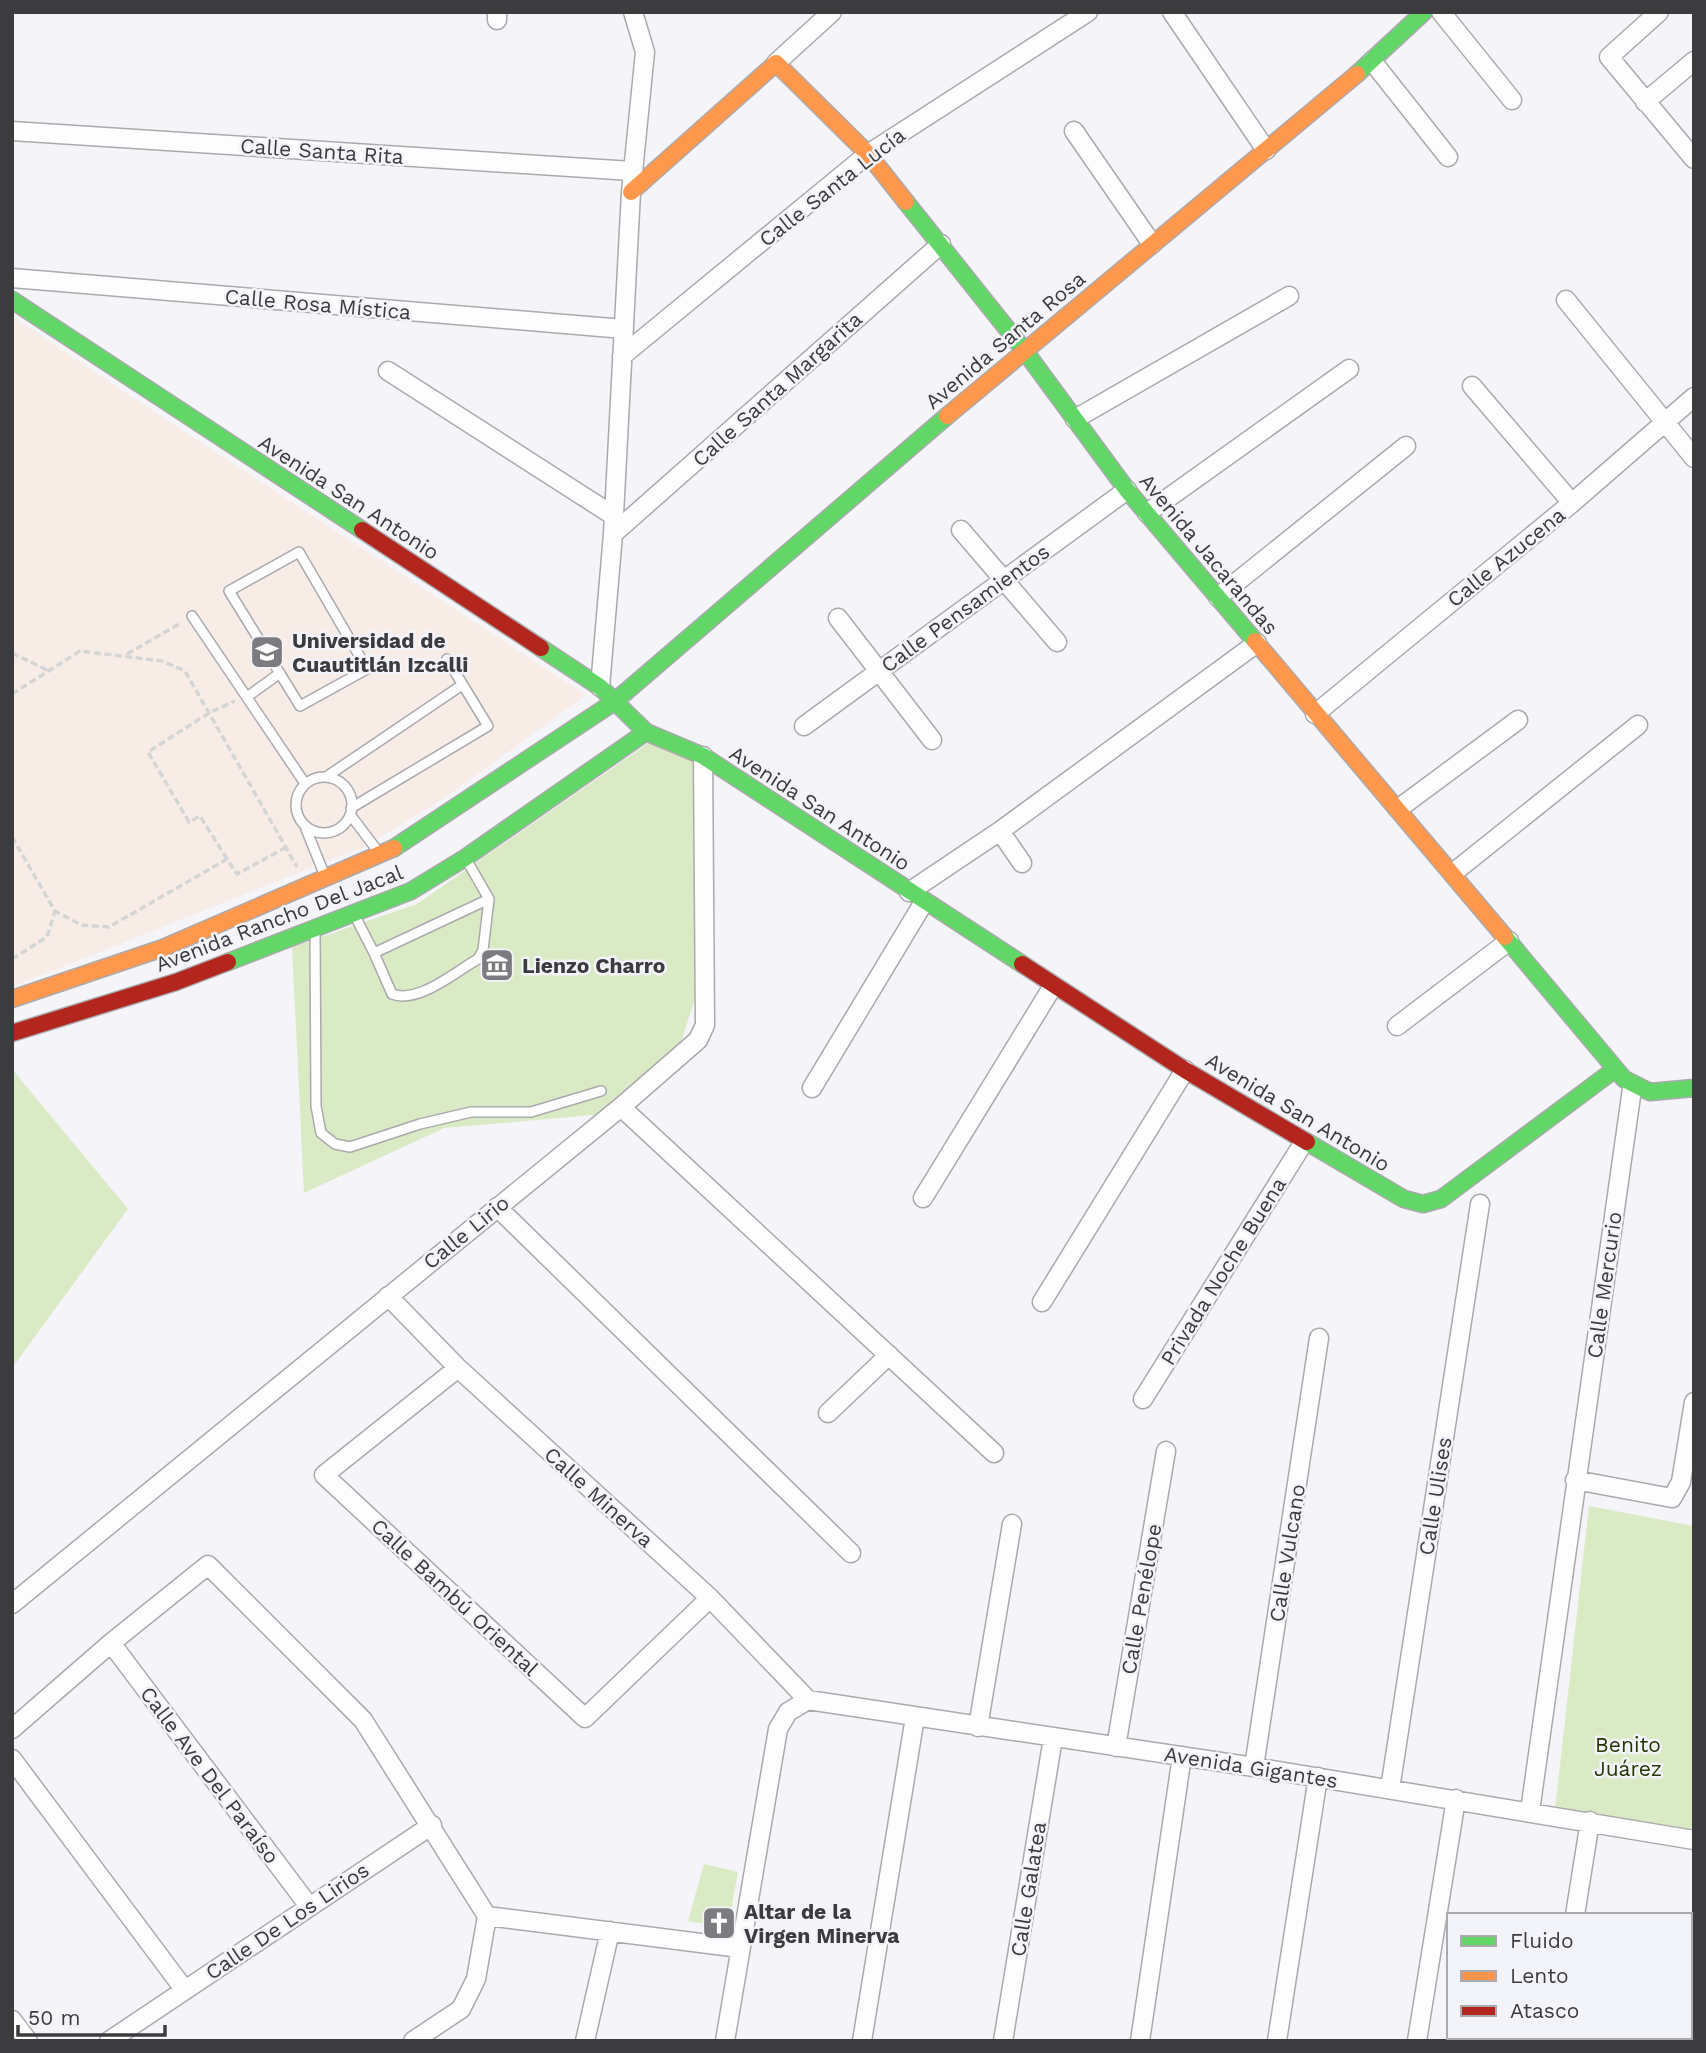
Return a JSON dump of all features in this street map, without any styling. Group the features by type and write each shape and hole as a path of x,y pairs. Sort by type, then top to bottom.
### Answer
{"street":[{"path":"600,687 614,525 632,171 645,52 633,12"},
{"path":"631,192 832,12"},
{"name":"Calle Santa Lucía","path":"622,356 868,154 1088,12"},
{"name":"Avenida Santa Rosa","path":"614,702 1024,350 1372,61 1424,12"},
{"path":"1441,12 1512,100"},
{"path":"1659,12 1609,57 1694,159"},
{"path":"1181,15 1266,150"},
{"path":"1372,61 1447,157"},
{"path":"1645,102 1694,61"},
{"name":"Avenida Jacarandas","path":"776,63 868,154 1024,350 1127,490 1453,873 1632,1089"},
{"name":"Calle Santa Rita","path":"12,131 632,171"},
{"path":"1074,131 1152,244"},
{"name":"Calle Santa Margarita","path":"614,525 941,244"},
{"name":"Calle Rosa Mística","path":"12,278 624,330"},
{"path":"1075,419 1289,296"},
{"name":"Avenida San Antonio","path":"12,300 600,687 646,732 703,756 1185,1070 1404,1199 1423,1204 1441,1199 1614,1070"},
{"path":"1566,300 1694,458"},
{"path":"1147,513 1349,369"},
{"path":"388,371 614,525"},
{"path":"1472,386 1572,503"},
{"name":"Calle Azucena","path":"1315,714 1572,503 1694,397"},
{"path":"1218,597 1406,446"},
{"name":"Calle Pensamientos","path":"804,726 1127,490"},
{"path":"961,530 1057,642"},
{"path":"838,618 932,740"},
{"path":"812,1088 917,897 1000,831 1257,643"},
{"name":"Avenida Rancho Del Jacal","path":"12,1033 170,965 308,887 381,856 614,702"},
{"path":"1398,809 1518,720"},
{"path":"1453,873 1637,726"},
{"name":"Avenida Rancho Del Jacal","path":"12,999 170,965 315,928 411,891 465,858 646,732"},
{"name":"Calle Lirio","path":"12,1604 621,1107 703,1034 703,756"},
{"path":"1000,831 1022,863"},
{"path":"1397,1026 1509,941"},
{"path":"923,1198 1053,985"},
{"path":"1042,1302 1185,1070"},
{"path":"1632,1089 1664,1094 1694,1088"},
{"name":"Calle Mercurio","path":"1530,1811 1632,1089"},
{"path":"621,1107 994,1453"},
{"name":"Privada Noche Buena","path":"1143,1399 1304,1142"},
{"name":"Calle Ulises","path":"1390,1789 1480,1204"},
{"path":"497,1207 851,1553"},
{"name":"Calle Minerva","path":"388,1296 458,1368 710,1598 808,1700"},
{"name":"Calle Vulcano","path":"1254,1767 1319,1338"},
{"path":"828,1413 889,1355"},
{"name":"Calle Bambú Oriental","path":"458,1368 324,1475 585,1718 710,1598"},
{"path":"1575,1480 1672,1498 1681,1482 1694,1402"},
{"name":"Calle Penélope","path":"1116,1747 1166,1451"},
{"path":"978,1727 1012,1524"},
{"path":"12,1729 111,1643 208,1565 363,1720 432,1825 487,1916 476,1979 461,2009 413,2041"},
{"name":"Calle Ave Del Paraíso","path":"111,1643 309,1906"},
{"path":"725,2041 778,1729 788,1712 808,1700"},
{"name":"Avenida Gigantes","path":"808,1700 1318,1777 1694,1840"},
{"path":"862,2041 915,1717"},
{"name":"Calle Galatea","path":"1003,2041 1053,1738"},
{"path":"1140,2041 1182,1756"},
{"path":"12,1759 184,1989"},
{"path":"1277,2041 1318,1777"},
{"path":"1418,2041 1456,1799"},
{"path":"1575,1913 1590,1821"},
{"name":"Calle De Los Lirios","path":"109,2041 432,1825"},
{"path":"487,1916 740,1948"},
{"path":"586,2041 610,1931"},
{"path":"12,2020 28,2041"},
{"path":"1692,2041 1694,2031"}],"lane":[{"path":"299,552 367,669 300,706 280,673 229,592 299,552"},
{"path":"192,616 304,782"},
{"path":"306,829 332,834 351,812 488,726 447,659"},
{"path":"247,696 280,673"},
{"path":"304,782 330,775 462,685"},
{"path":"330,775 351,791 351,812 381,856"},
{"path":"304,782 294,806 326,879"},
{"path":"353,914 392,994 401,998 417,994 478,959 483,950 489,899 465,858"},
{"path":"374,953 489,899"},
{"path":"315,928 316,1106 321,1133 335,1144 350,1147 420,1124 471,1112 531,1112 601,1091"}],"path":[{"path":"125,656 192,616"},
{"path":"12,694 80,651 162,661 185,671 308,887"},
{"path":"12,653 49,671"},
{"path":"247,696 209,713 148,752 190,822 200,816 237,874 285,848"},
{"path":"12,838 55,911 81,925 109,927 227,859"},
{"path":"12,958 47,937 55,911"}],"shaded area":[{"name":"Universidad de Cuautitlán Izcalli","path":"12,316 586,695 449,795 366,846 12,987"}],"green space":[{"name":"Lienzo Charro","path":"650,742 700,765 700,983 679,1048 605,1114 444,1128 304,1193 292,947 417,904"},
{"path":"12,1069 128,1209 12,1368"},
{"name":"Benito Juárez","path":"1589,1506 1694,1526 1694,1835 1555,1810"},
{"path":"704,1864 738,1872 728,1928 688,1921"}],"traffic: fast":[{"path":"1357,74 1424,12"},
{"path":"906,202 1024,350 1127,490 1255,641"},
{"path":"12,300 362,530"},
{"path":"394,848 614,702 947,416"},
{"path":"541,648 600,687 646,732 703,756 1022,964"},
{"path":"228,962 411,891 465,858 646,732"},
{"path":"1505,937 1624,1079 1650,1092 1694,1088"},
{"path":"1307,1142 1404,1199 1423,1204 1441,1199 1614,1070"}],"traffic: slow":[{"path":"631,192 776,63 868,154 906,202"},
{"path":"947,416 1357,74"},
{"path":"1255,641 1505,937"},
{"path":"12,999 163,948 394,848"}],"traffic: jam":[{"path":"362,530 541,648"},
{"path":"12,1033 176,982 228,962"},
{"path":"1022,964 1185,1070 1307,1142"}],"place":[{"name":"Universidad de Cuautitlán Izcalli","path":"267,652"},
{"name":"Lienzo Charro","path":"497,965"},
{"name":"Altar de la Virgen Minerva","path":"719,1923"}]}
